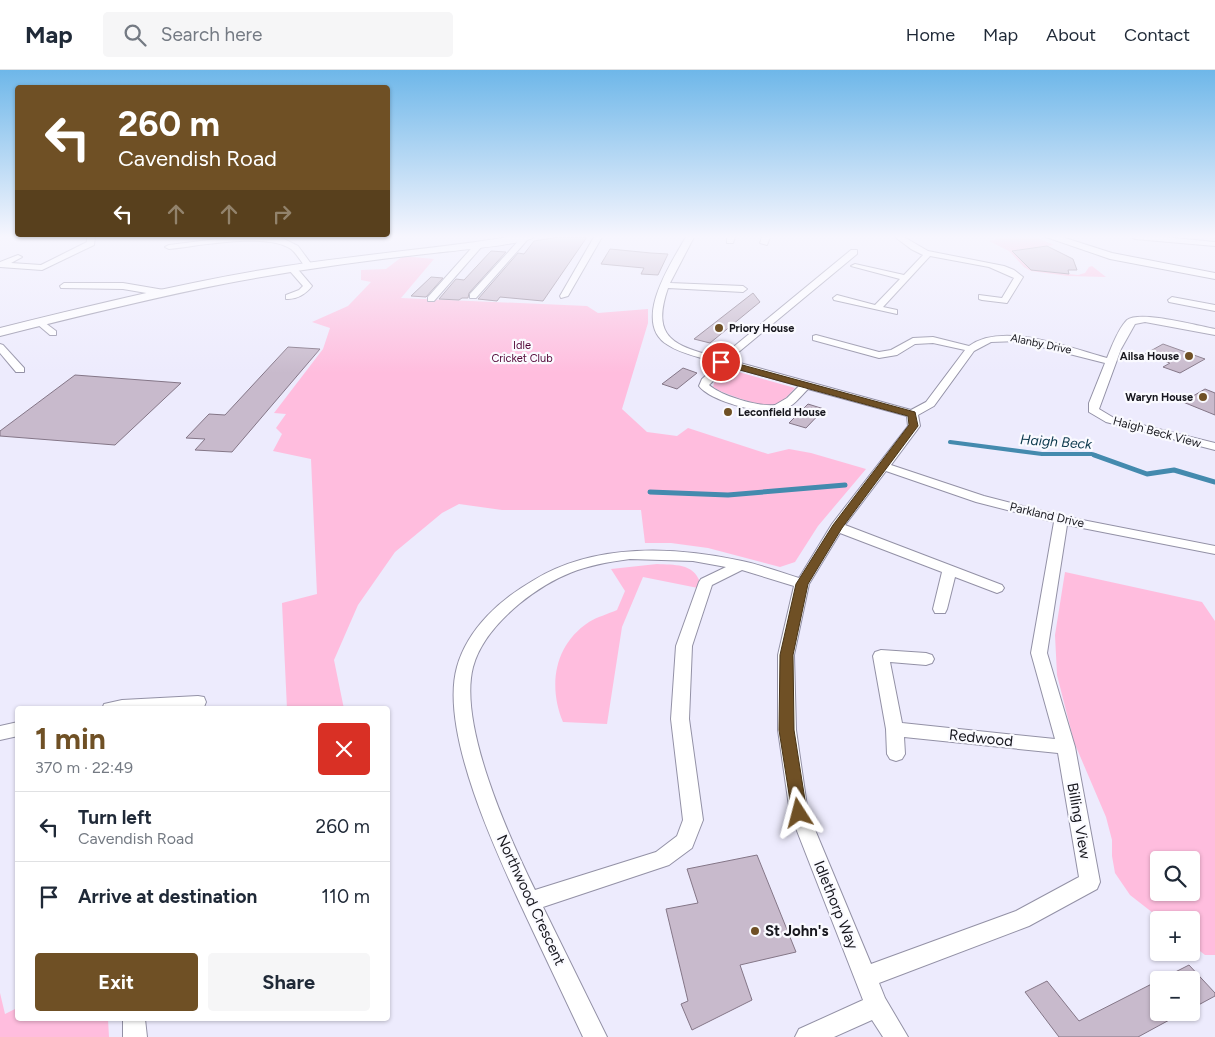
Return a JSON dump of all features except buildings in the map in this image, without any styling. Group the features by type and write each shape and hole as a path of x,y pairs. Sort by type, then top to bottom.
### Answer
{"street":[{"path":"0,332 164,293 220,282"},
{"path":"289,297 302,292 308,286 305,282"},
{"path":"431,299 444,282"},
{"path":"473,296 486,282"},
{"path":"564,296 572,282"},
{"path":"666,282 658,308 661,335 674,344 724,363 912,414"},
{"path":"806,385 788,403 778,409 715,394 706,390 704,386 706,381 724,363 819,282"},
{"path":"877,308 902,282"},
{"path":"982,297 1004,301 1015,282"},
{"path":"665,285 743,289"},
{"path":"64,286 124,286 164,293"},
{"path":"837,298 894,312"},
{"path":"1172,300 1215,308"},
{"path":"1111,362 1128,325 1134,320 1145,319 1215,332"},
{"path":"40,322 53,333"},
{"path":"825,331 816,338 879,355 894,353 913,341 933,340 971,349"},
{"name":"Alanby Drive","path":"912,414 930,404 971,349 977,344 990,339 1018,338 1111,362"},
{"path":"0,347 20,370"},
{"name":"Haigh Beck View","path":"1111,362 1094,403 1094,410 1110,420 1215,447"},
{"name":"Idlethorp Way","path":"896,1037 877,1006 799,813 787,730 786,655 802,584 837,527 914,426 912,414"},
{"name":"Parkland Drive","path":"883,466 980,499 1061,520 1215,550"},
{"name":"Billing View","path":"865,977 1022,919 1090,882 1066,747 1039,653 1061,520"},
{"path":"837,527 997,588"},
{"name":"Northwood Crescent","path":"595,1037 504,848 471,754 462,704 465,667 478,639 498,613 526,591 554,574 592,560 639,555 693,557 741,565 802,584"},
{"path":"531,901 662,859 684,842 693,820 680,719 684,646 706,582 741,565"},
{"path":"940,609 950,570"},
{"path":"896,754 895,729 881,656 926,659"},
{"path":"122,706 194,705"},
{"name":"Redwood","path":"895,729 1066,747"},
{"path":"0,733 15,730"},
{"path":"807,1037 877,1006"},
{"path":"134,1021 135,1037"}],"green space":[{"name":"Idle Cricket Club","path":"371,282 414,282 401,298 587,306 598,313 648,309 648,323 622,409 647,432 677,436 688,428 768,454 789,449 811,453 866,469 818,526 795,562 780,567 708,548 671,543 645,543 641,510 502,510 459,504 442,513 395,552 358,605 334,660 343,706 287,706 282,603 317,594 311,459 273,451 282,434 276,428 286,414 274,413 323,349 330,328 312,322 348,306"},
{"path":"728,369 795,388 777,404 763,404 745,400 713,387 715,380"},
{"path":"657,564 688,568 693,571 700,582 698,588 643,577 622,627 607,724 563,722 558,708 555,681 561,654 577,631 592,620 617,610 625,591 611,569"},
{"path":"1065,572 1202,602 1215,621 1215,955 1205,955 1200,951 1200,911 1150,911 1130,895 1115,873 1112,840 1106,817 1074,742 1057,675 1055,635"},
{"path":"0,993 5,1014 15,1009 15,1021 108,1021 109,1037 0,1037"}],"waterway":[{"name":"Haigh Beck","path":"950,442 1042,454 1092,454 1097,456"},
{"name":"Haigh Beck","path":"1094,455 1147,474 1174,470 1215,482"},
{"path":"650,492 728,495 845,485"}],"place":[{"name":"Priory House","path":"719,328"},
{"name":"Ailsa House","path":"1189,356"},
{"name":"Waryn House","path":"1203,397"},
{"name":"Leconfield House","path":"728,412"},
{"name":"St John's","path":"755,931"}],"route":[{"path":"721,362 912,414 914,426 837,527 802,584 786,655 787,730 799,813"}]}
